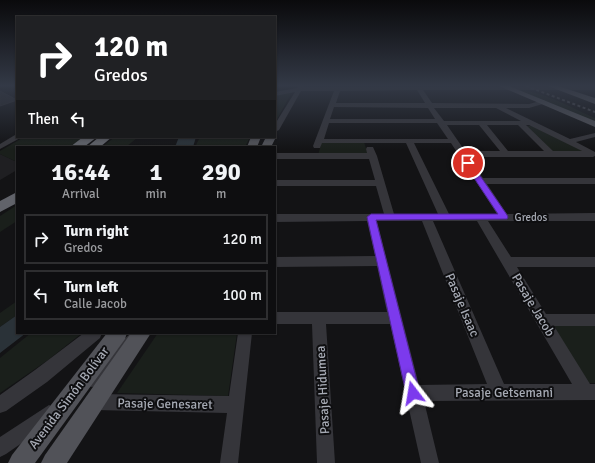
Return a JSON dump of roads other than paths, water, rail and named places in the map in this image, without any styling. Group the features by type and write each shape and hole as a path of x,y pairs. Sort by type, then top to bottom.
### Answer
{"highway":[{"path":"78,146 90,138"},
{"path":"93,146 105,138"},
{"path":"0,194 16,185"},
{"path":"0,207 16,198"}],"main road":[{"path":"557,108 595,124"},
{"name":"Avenida Simón Bolívar","path":"20,463 117,334"},
{"name":"Avenida Simón Bolívar","path":"53,463 141,334"}],"street":[{"path":"276,128 288,108"},
{"path":"313,156 331,108"},
{"path":"431,108 504,217"},
{"path":"499,108 594,155"},
{"path":"326,121 531,123"},
{"path":"481,123 506,154"},
{"path":"520,123 551,154"},
{"path":"568,142 595,135"},
{"path":"0,147 16,138"},
{"path":"319,141 453,141"},
{"path":"368,141 390,217"},
{"path":"409,141 445,217"},
{"path":"461,154 594,155"},
{"path":"276,156 372,156"},
{"path":"480,181 595,181"},
{"path":"276,183 380,183"},
{"path":"371,217 430,463"},
{"name":"Pasaje Isaac","path":"426,217 499,393"},
{"name":"Pasaje Jacob","path":"480,217 543,320 591,392"},
{"name":"Gredos","path":"276,218 595,217"},
{"path":"276,262 382,262"},
{"path":"508,262 595,262"},
{"path":"276,318 395,318"},
{"name":"Pasaje Hidumea","path":"319,318 326,463"},
{"path":"543,320 595,320"},
{"path":"0,405 41,376 94,334"},
{"path":"0,448 68,400 141,334"},
{"path":"229,463 245,334"},
{"name":"Pasaje Getsemani","path":"413,393 591,392"},
{"name":"Pasaje Genesaret","path":"95,402 236,405"}],"railway":[{"path":"583,108 595,112"}]}
